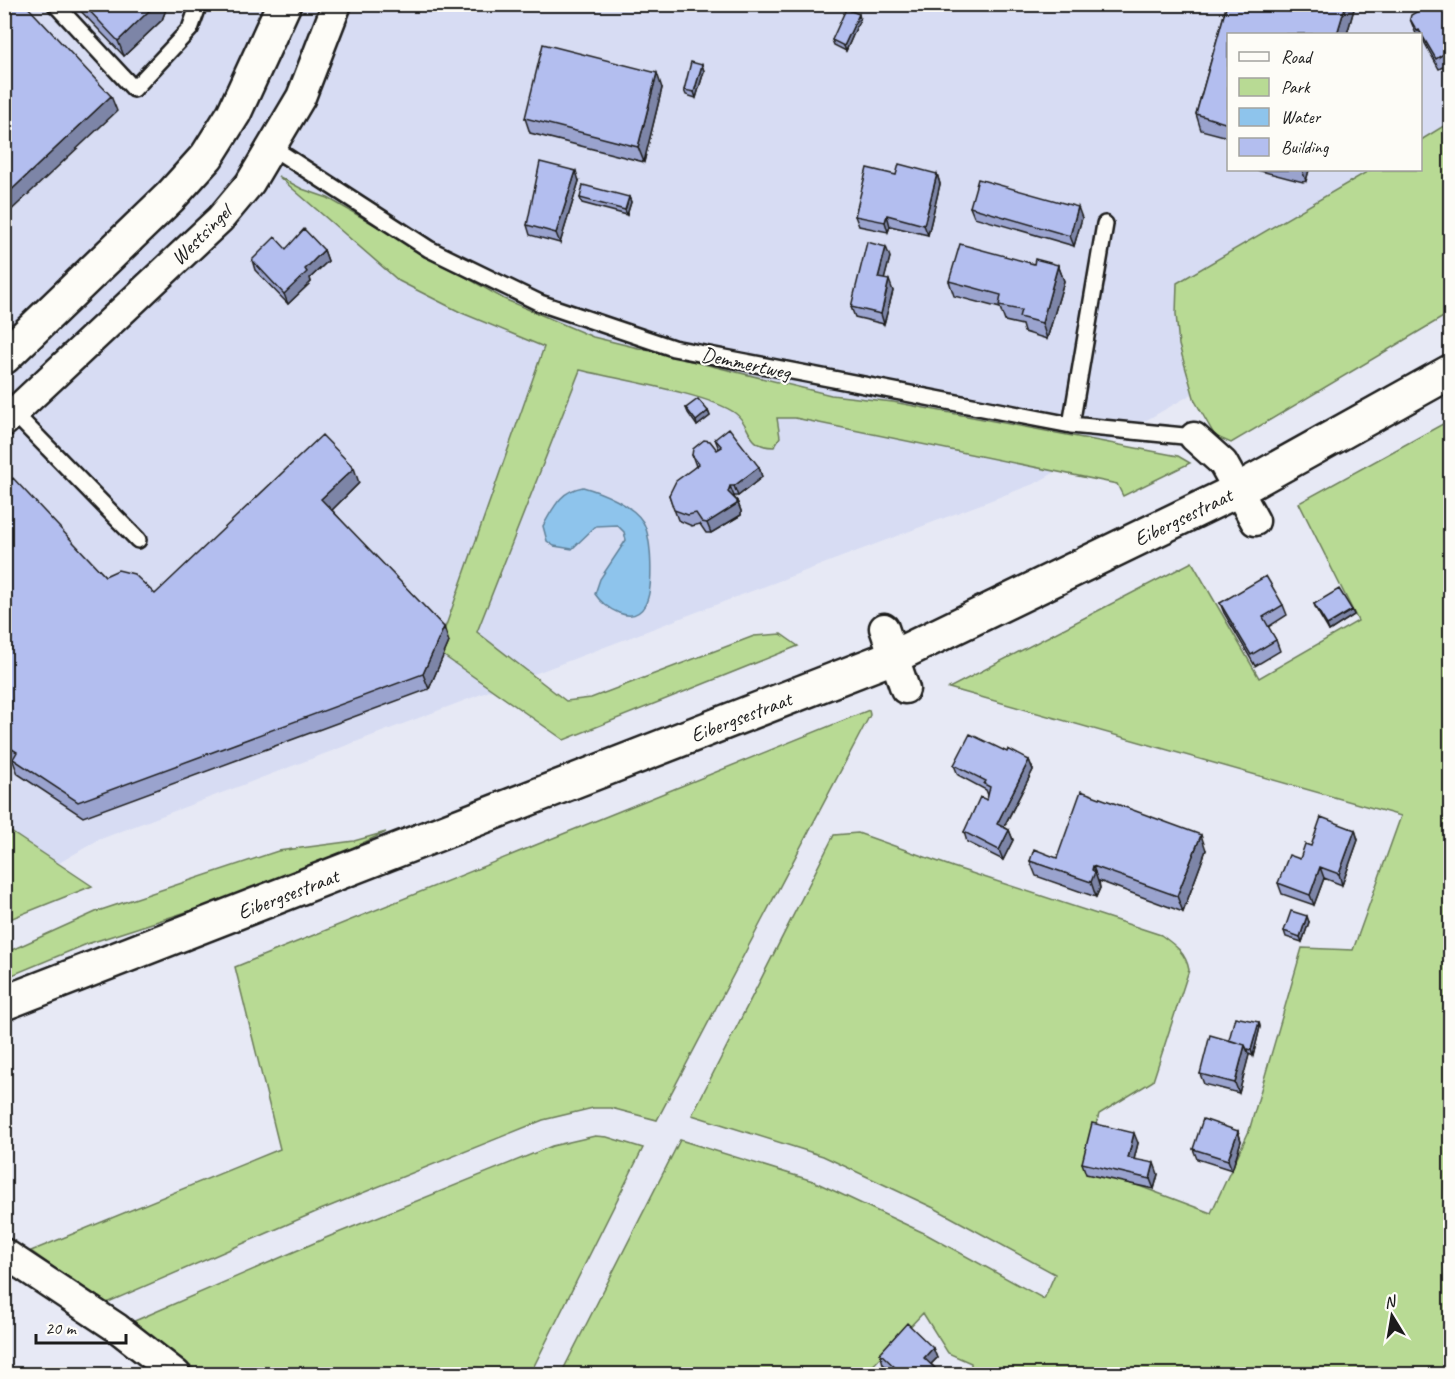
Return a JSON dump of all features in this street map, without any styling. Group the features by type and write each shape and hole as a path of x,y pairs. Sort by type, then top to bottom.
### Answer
{"main road":[{"path":"4,357 170,197 207,156 234,113 284,4"},
{"name":"Eibergsestraat","path":"4,1003 890,642 1238,490 1450,372"}],"street":[{"name":"Westsingel","path":"9,417 220,219 250,183 273,148 301,97 338,4"},
{"name":"Demmertweg","path":"1194,437 1223,463 1255,521"},
{"path":"890,642 905,689"},
{"path":"4,1253 117,1328 176,1374"}],"lane":[{"path":"55,4 134,89 190,29 199,4"},
{"name":"Demmertweg","path":"273,148 429,249 540,303 673,348 1071,425 1194,437"},
{"path":"1071,425 1105,224"},
{"path":"9,417 138,540"}],"shaded area":[{"path":"5,5 1450,5 1450,247 1036,483 98,840 5,895"}],"green space":[{"path":"1450,122 1450,313 1231,443 1215,436 1195,401 1179,345 1176,314 1177,283 1368,171 1422,171 1422,139"},
{"path":"278,176 302,189 328,198 504,299 593,337 831,395 893,402 1178,456 1190,463 1123,496 1117,484 795,418 777,418 780,437 774,447 765,446 753,439 735,413 722,406 684,393 580,370 477,632 566,701 591,698 754,636 781,634 798,646 564,740 437,651 544,347 462,313 399,281"},
{"path":"1450,420 1450,1374 971,1374 971,1363 948,1353 923,1313 865,1374 561,1374 680,1140 813,1181 924,1233 1044,1299 1055,1274 936,1209 823,1156 692,1115 834,835 858,833 953,867 1161,935 1179,950 1189,970 1153,1081 1099,1114 1087,1157 1102,1172 1211,1213 1249,1131 1302,948 1353,950 1401,816 949,688 1192,562 1259,678 1358,621 1299,503"},
{"path":"869,710 870,715 657,1120 611,1108 593,1108 543,1120 318,1211 104,1304 31,1251 280,1149 235,967"},
{"path":"5,828 92,886 5,921"},
{"path":"386,832 314,866 211,904 87,944 5,978 5,953 98,911 278,851 354,841"},
{"path":"595,1136 607,1137 643,1148 530,1374 202,1374 130,1323 328,1237 552,1146"}],"water":[{"path":"583,487 624,505 643,522 650,551 650,588 645,605 633,615 619,613 605,605 595,594 600,579 626,540 624,532 617,525 596,526 572,549 554,546 547,541 543,526 554,506 569,492"}],"building":[{"path":"4,4 25,4 111,96 4,197"},
{"path":"83,4 156,4 118,41"},
{"path":"1227,4 1346,4 1337,33 1227,33 1227,124 1196,114"},
{"path":"1430,4 1450,4 1450,50 1436,59 1422,33 1417,31 1410,19 1411,15"},
{"path":"846,9 859,14 844,46 832,40"},
{"path":"543,44 657,73 638,147 525,118"},
{"path":"691,62 702,65 694,92 684,90"},
{"path":"540,162 576,171 556,233 527,225"},
{"path":"899,164 937,174 924,225 887,215 885,222 855,216 867,168 896,175"},
{"path":"978,179 1078,207 1070,236 970,207"},
{"path":"583,185 629,197 625,210 580,198"},
{"path":"304,229 324,250 305,269 307,272 284,294 252,260 275,237 286,249"},
{"path":"867,242 886,247 878,278 889,280 881,314 851,307"},
{"path":"960,244 1034,264 1035,259 1058,265 1042,323 1019,317 1021,310 999,306 1001,295 949,281"},
{"path":"698,399 708,411 696,421 686,408"},
{"path":"729,428 759,467 734,486 730,486 728,492 737,504 707,523 702,522 696,513 688,515 674,510 669,495 676,481 699,464 692,455 693,449 704,440 710,441 717,450 722,447 715,439"},
{"path":"322,435 354,468 321,499 444,627 423,674 78,802 13,759 17,752 4,744 4,486 13,478 105,576 118,570 134,574 155,594"},
{"path":"1266,576 1283,605 1263,617 1276,640 1251,655 1220,603"},
{"path":"1339,589 1352,610 1327,625 1314,604"},
{"path":"970,734 1029,760 997,824 1009,830 999,850 964,832 980,797 987,800 990,787 984,784 986,781 954,765"},
{"path":"1081,791 1201,835 1177,896 1093,866 1092,870 1095,872 1091,882 1030,861 1034,849 1057,858"},
{"path":"1321,817 1355,830 1339,874 1320,867 1310,895 1278,883 1289,855 1300,859 1305,844 1311,846"},
{"path":"1291,911 1307,916 1300,937 1284,931"},
{"path":"1235,1017 1259,1022 1251,1050 1245,1045 1229,1040"},
{"path":"1210,1035 1245,1045 1235,1083 1200,1074"},
{"path":"1203,1119 1238,1131 1228,1160 1193,1149"},
{"path":"1092,1123 1134,1133 1128,1158 1154,1163 1150,1179 1082,1163"},
{"path":"907,1323 933,1348 924,1358 941,1374 902,1374 880,1353"}]}
